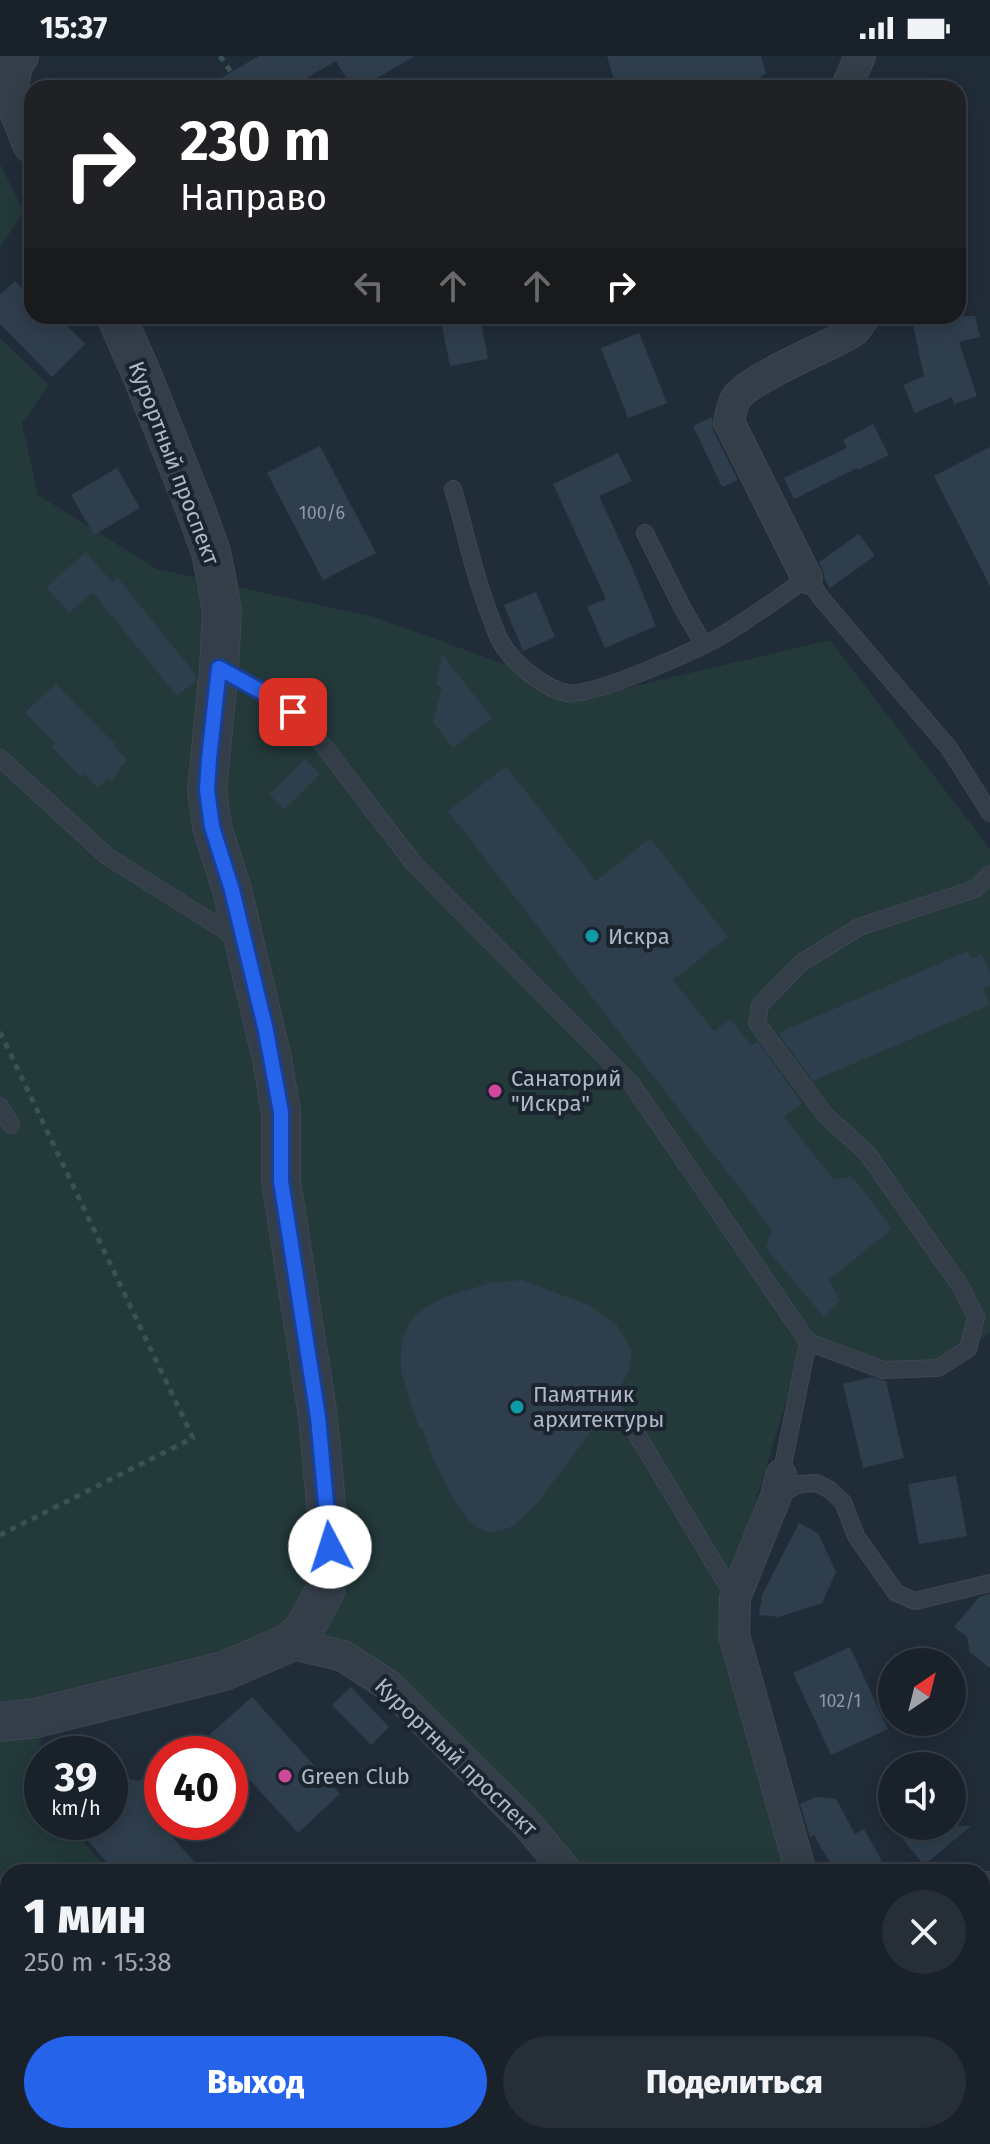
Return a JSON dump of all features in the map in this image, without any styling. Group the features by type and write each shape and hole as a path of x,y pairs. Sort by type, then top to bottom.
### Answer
{"street":[{"path":"19,56 13,65 9,86 24,124"},
{"path":"850,80 860,56"},
{"name":"Курортный проспект","path":"0,1722 36,1718 224,1671 289,1643 304,1629 325,1591 330,1547 318,1417 281,1181 281,1112 272,1059 232,890 212,827 207,790 222,612 211,552 120,324"},
{"path":"807,578 729,422 738,395 753,383 844,337 859,324"},
{"path":"778,1485 735,1598 734,1635 799,1864"},
{"name":"Курортный проспект","path":"289,1643 343,1656 388,1685 528,1825 560,1864"}],"lane":[{"path":"453,489 484,602 497,635 506,651 557,690 582,693 623,680 704,645 807,578 949,748 990,813"},
{"path":"645,533 704,645"},
{"path":"219,668 271,697 293,712 313,732 415,865 631,1083 808,1342 883,1370 938,1368 968,1349 976,1317 961,1287 867,1153 825,1115 757,1023 760,1005 801,963 859,927 975,889 990,874"},
{"path":"0,758 107,856 245,944"},
{"path":"0,1106 11,1125"},
{"path":"808,1342 778,1485 817,1483 830,1490 843,1502 856,1536 896,1593 915,1601 990,1583"},
{"path":"636,1433 735,1598"}],"path":[{"path":"220,56 231,72"},
{"path":"0,1032 193,1438 0,1535"}],"green space":[{"path":"0,164 24,212 0,247"},
{"name":"Санаторий \"Искра\"","path":"0,338 49,385 22,423 38,495 157,569 374,617 593,696 830,640 990,849 990,1332 941,1372 887,1373 804,1344 728,1592 785,1864 568,1864 391,1685 296,1641 0,1719"},
{"path":"36,1723 39,1736 24,1736 24,1840 82,1840 103,1864 0,1864 0,1726"}],"building":[{"path":"259,56 415,56 374,80 347,80 336,61 303,80 218,80"},
{"path":"607,56 761,56 766,73 757,80 614,80"},
{"path":"15,281 24,291 24,324 65,324 85,344 52,377 0,324 0,295"},
{"path":"966,316 975,316 980,337 959,342 977,396 954,404 952,397 915,413 903,385 924,376 913,324 966,324"},
{"path":"442,324 481,324 488,359 450,366"},
{"path":"639,333 667,403 628,418 601,348"},
{"path":"712,417 713,430 738,480 722,487 693,426"},
{"path":"873,424 889,455 794,499 784,478 847,448 843,440"},
{"path":"320,446 376,553 323,580 267,473"},
{"path":"990,447 990,586 934,476"},
{"path":"618,453 632,481 599,496 656,626 605,648 587,607 606,599 553,484"},
{"path":"117,468 140,508 94,535 71,495"},
{"path":"859,534 875,556 830,588 819,562"},
{"path":"86,552 112,582 118,578 196,675 196,681 177,696 93,593 69,613 46,587"},
{"path":"536,592 555,637 523,651 504,605"},
{"path":"442,654 492,718 453,748 433,722 442,687 436,686"},
{"path":"56,684 127,760 112,780 107,779 98,788 85,774 81,777 52,747 55,744 25,712"},
{"path":"305,759 320,774 284,810 269,794"},
{"name":"Искра","path":"506,766 596,881 650,838 728,937 673,980 714,1031 730,1019 751,1045 758,1042 802,1103 784,1117 834,1180 850,1176 855,1180 891,1227 829,1280 840,1301 824,1317 766,1248 772,1230 448,811"},
{"path":"968,951 971,959 982,954 990,974 990,986 983,989 990,1005 813,1081 778,1033"},
{"name":"Памятник архитектуры","path":"522,1280 589,1305 616,1324 631,1348 628,1372 618,1392 628,1424 600,1419 539,1501 513,1526 490,1532 470,1522 441,1475 409,1398 401,1371 401,1351 403,1337 415,1315 442,1298 490,1283"},
{"path":"872,1377 886,1381 904,1458 863,1468 843,1384"},
{"path":"956,1476 967,1536 919,1544 908,1484"},
{"path":"799,1523 818,1533 836,1572 822,1603 779,1617 759,1615 762,1595"},
{"path":"990,1594 990,1668 970,1652 967,1637 954,1627 979,1597"},
{"path":"850,1647 878,1707 878,1734 831,1755 793,1673"},
{"path":"351,1687 389,1727 371,1745 332,1705"},
{"name":"Green Club","path":"252,1697 340,1794 298,1833 248,1778 248,1736 209,1735"},
{"path":"142,1778 144,1840 175,1840 196,1864 108,1864 87,1840 128,1840 128,1779 139,1781"},
{"path":"816,1797 836,1799 855,1834 864,1829 884,1864 830,1864 814,1835 810,1837 800,1804"},
{"path":"903,1840 954,1840 925,1864"}],"place":[{"name":"Искра","path":"592,936"},
{"name":"Санаторий \"Искра\"","path":"495,1091"},
{"name":"Памятник архитектуры","path":"517,1407"},
{"name":"Green Club","path":"285,1776"}],"route":[{"path":"293,712 219,668 207,790 212,827 232,890 266,1031 281,1112 281,1181 318,1417 330,1547"}]}
